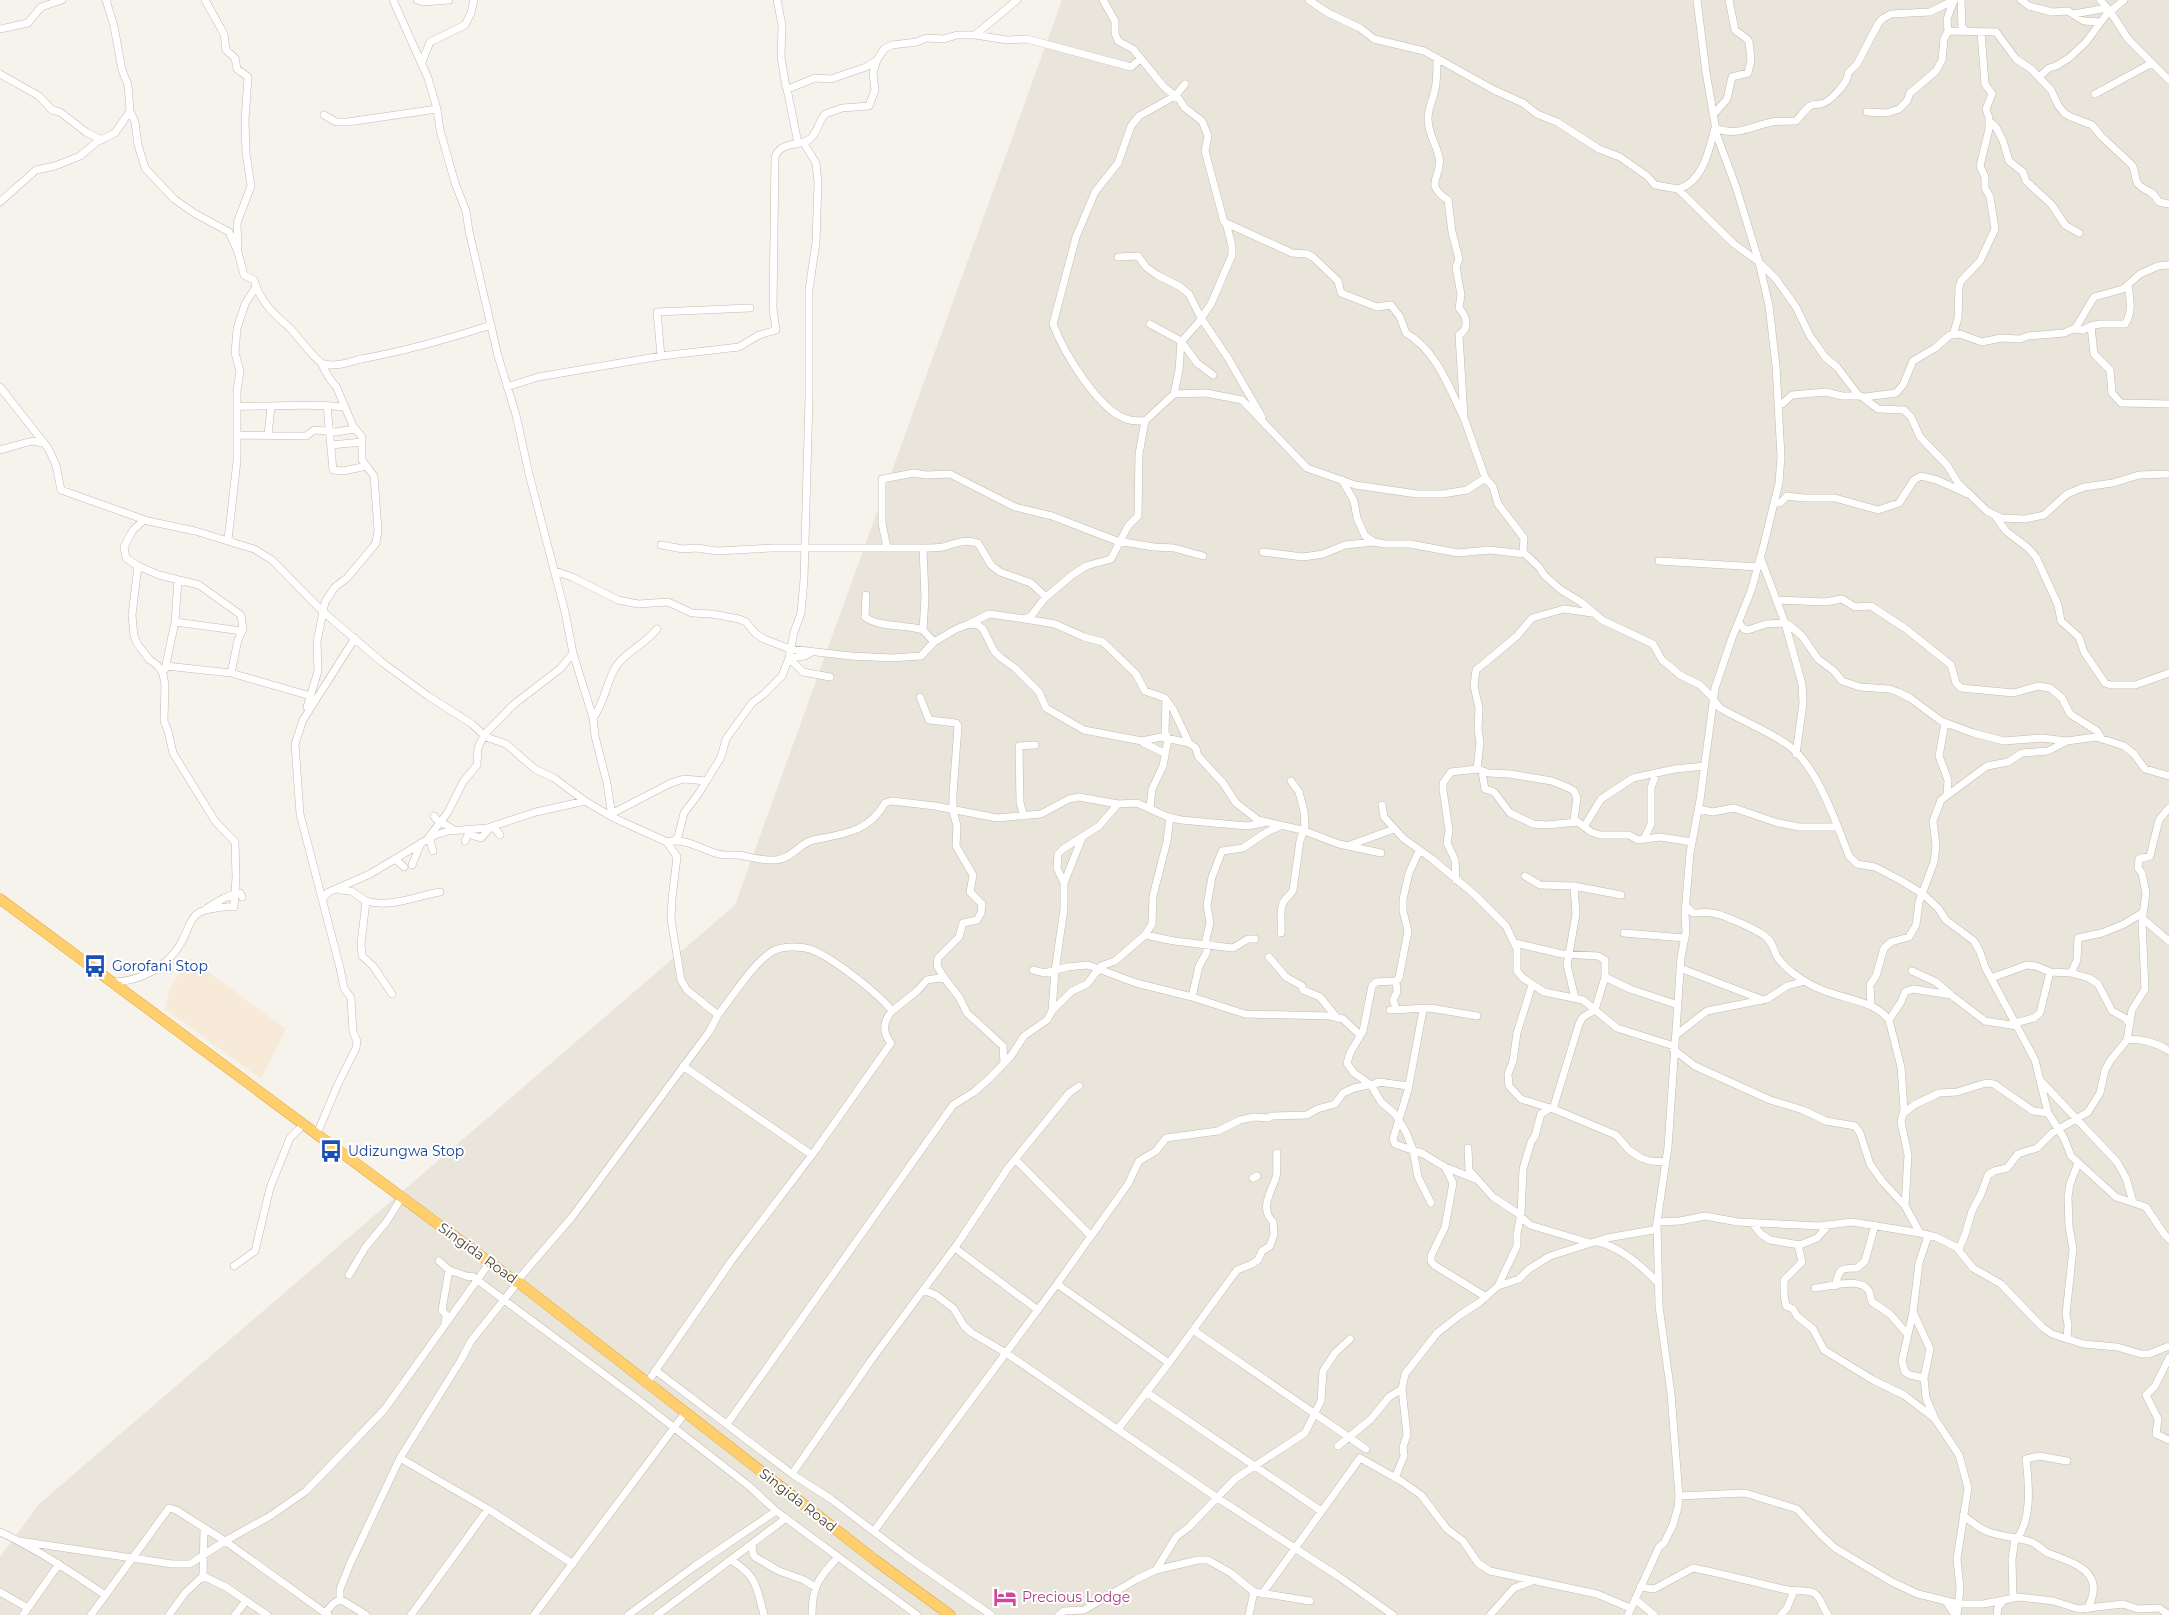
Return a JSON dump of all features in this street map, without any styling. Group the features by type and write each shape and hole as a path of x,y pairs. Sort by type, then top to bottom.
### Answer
{"highway":[{"name":"Singida Road","path":"0,899 517,1282 875,1560 950,1615"}],"street":[{"path":"0,30 28,23 41,7 62,0"},
{"path":"106,0 114,26 122,70 128,85 130,111 138,144 143,162 149,174 174,199 194,213 229,232 238,252"},
{"path":"205,0 224,34 226,50 235,58 237,69 246,73 248,77 245,120 246,153 251,186 236,223 238,252 243,272 254,280 255,288 270,310 298,336 327,371 331,382 336,386 355,429 360,434 362,460 373,474 376,492 378,530 376,543 347,578 335,587 322,611 317,649 318,671 295,744 299,807 340,968 341,980 351,998 353,1032 357,1041 351,1060 338,1084 317,1134"},
{"path":"394,0 422,62 437,109 439,126 455,184 466,210 491,326 547,546 555,570 573,652 592,718 594,736 607,783 612,815"},
{"path":"417,0 449,0"},
{"path":"422,62 428,45 432,40 449,34 465,25 471,13 474,0"},
{"path":"671,841 678,837 684,813 721,757 726,739 743,713 780,678 789,658 790,648 801,614 809,398 808,290 816,242 818,183 816,163 800,142 787,89 781,57 782,25 776,0"},
{"path":"975,34 1017,0"},
{"path":"1025,619 1036,610 1046,597 1086,566 1111,558 1125,535 1128,526 1138,516 1139,454 1145,421 1174,394 1179,370 1181,342 1211,304 1232,255 1232,246 1226,223 1220,212 1207,160 1205,151 1208,136 1202,121 1185,108 1164,87 1133,49 1118,41 1115,33 1115,22 1103,0"},
{"path":"1309,0 1328,13 1360,28 1374,39 1416,48 1522,103 1537,114 1557,122 1598,149 1620,157 1647,176 1655,185 1678,189 1687,187 1696,178 1704,163 1715,128"},
{"path":"1498,1286 1520,1278 1532,1267 1554,1255 1576,1250 1593,1242 1656,1228 1666,1162 1680,968 1685,938 1692,842 1714,698 1726,653 1739,623 1758,567 1779,483 1781,458 1771,321 1759,262 1715,128 1697,0"},
{"path":"1713,115 1727,99 1732,77 1748,73 1750,66 1749,42 1735,30 1730,0"},
{"path":"1715,128 1732,132 1750,130 1774,122 1796,120 1810,105 1827,102 1836,90 1842,88 1849,77 1848,73 1857,64 1866,50 1882,19 1896,14 1930,12 1954,0"},
{"path":"1867,112 1887,113 1899,109 1907,101 1910,93 1928,79 1938,67 1942,60 1944,39 1948,31 1947,19 1954,0"},
{"path":"1961,0 1962,27 1966,31"},
{"path":"2021,0 2029,6 2052,12 2065,10 2086,22 2100,22"},
{"path":"2100,0 2109,9 2128,40 2169,80"},
{"path":"2074,14 2109,9 2124,0"},
{"path":"2039,77 2049,68 2069,58 2086,42 2109,9"},
{"path":"1948,31 1996,32 2016,59 2032,69 2052,90 2058,105 2064,113 2092,124 2106,142 2132,165 2135,170 2136,180 2140,186 2154,194 2159,202 2169,204"},
{"path":"1953,335 1958,318 1961,281 1980,261 1995,229 1990,197 1985,188 1985,177 1980,166 1988,132 1989,121 1986,109 1992,94 1985,84 1981,32"},
{"path":"507,387 538,377 661,356 739,346 759,335 776,330 772,309 774,163 779,149 812,137 824,114 842,108 869,106 875,90 873,73 877,60 884,49 917,42 926,38 944,39 975,34 1007,40 1027,39 1131,67 1140,58"},
{"path":"1436,58 1435,89 1430,102 1428,119 1430,135 1439,156 1434,186 1436,193 1448,200 1452,232 1459,259 1456,266 1461,295 1459,308 1464,314 1467,325 1464,332 1459,335 1458,345 1462,363 1464,418"},
{"path":"787,89 815,78 834,78 877,60"},
{"path":"2094,94 2152,63"},
{"path":"0,74 39,96 52,110 60,112 86,132 102,140"},
{"path":"1145,421 1129,420 1117,414 1097,397 1068,357 1052,324 1076,237 1095,192 1118,163 1131,126 1139,116 1175,96 1185,84"},
{"path":"324,115 336,122 348,122 437,109"},
{"path":"0,202 36,170 56,166 80,156 96,142 119,130 130,111"},
{"path":"1989,121 1996,127 2003,141 2009,161 2023,172 2026,181 2052,205 2065,225 2079,234"},
{"path":"1678,189 1734,244 1759,262 1782,285 1796,307 1810,336 1825,357 1837,367 1862,397 1878,409 1900,409 1908,413 1920,438 1943,461 1958,483 1995,516 2006,531 2032,552 2058,605 2061,621 2079,637 2084,652 2105,683 2111,685 2135,685 2169,673"},
{"path":"1226,223 1292,253 1307,254 1338,281 1341,293 1377,307 1392,305 1400,317 1406,334 1414,338 1430,353 1464,418 1486,480 1493,488 1494,496 1502,510 1524,538 1523,552 1539,567 1544,575 1565,593 1581,602 1592,613 1612,626 1653,644 1662,660 1680,675 1700,685 1714,698 1720,708 1788,745 1813,771 1849,856 1857,864 1875,868 1923,894 1938,908 1946,920 1974,941 1991,978 2035,1060 2048,1113 2059,1128 2072,1156 2116,1197 2146,1207 2169,1239"},
{"path":"1118,257 1138,256 1146,267 1179,286 1188,294 1266,424"},
{"path":"2075,329 2094,297 2128,286 2140,274 2158,266 2169,265"},
{"path":"1778,404 1782,404 1792,395 1814,392 1862,397 1896,393 1903,385 1913,361 1953,335 1960,334 1982,342 2001,338 2020,339 2028,336 2064,334 2075,329 2083,330 2100,324 2124,324 2128,319 2131,303 2128,286"},
{"path":"228,540 237,472 237,392 240,371 235,353 237,329 246,304 255,288"},
{"path":"661,356 657,312 750,308"},
{"path":"1150,324 1181,342 1197,363 1213,375"},
{"path":"320,362 343,363 388,355 491,326"},
{"path":"2091,326 2094,354 2110,370 2112,393 2121,403 2169,404"},
{"path":"0,387 24,416 51,454 56,465 62,490 148,521 228,540 254,549 272,560 322,611 394,671 472,724 489,739 506,744 535,769 554,778 585,801 671,841 697,844 715,853 775,860 788,856 812,840 830,838 860,828 880,813 887,802 935,806 997,818 1041,814 1079,797 1118,804 1137,803 1181,820 1247,826 1263,823 1281,826 1381,852"},
{"path":"1174,394 1206,393 1242,400 1307,468 1361,487 1425,494 1461,492 1486,480"},
{"path":"238,406 327,405 344,407"},
{"path":"327,405 332,467 334,471 367,466"},
{"path":"268,435 272,407"},
{"path":"237,435 306,436 314,430 330,432 355,429"},
{"path":"344,431 345,444"},
{"path":"0,450 32,441 43,443"},
{"path":"331,444 362,442"},
{"path":"887,548 882,523 882,479 914,473 926,475 950,474 1014,507 1052,516 1120,541 1154,547 1174,548 1203,556"},
{"path":"1995,516 2024,518 2044,515 2067,494 2084,487 2113,483 2139,475 2169,474"},
{"path":"1775,503 1780,502 1787,496 1835,498 1878,510 1899,503 1914,480 1921,476 1937,480 1970,495"},
{"path":"1341,479 1354,501 1357,518 1365,536 1374,542"},
{"path":"148,521 144,520 137,525 124,547 126,558 138,566 199,585 241,615 244,626 238,640 231,673"},
{"path":"661,545 683,549 697,548 717,551 804,548 923,548 942,547 957,541 970,540 978,543 991,565 1000,572 1031,583 1046,597"},
{"path":"1263,552 1303,557 1323,554 1345,545 1374,542 1410,544 1458,553 1489,550 1525,554"},
{"path":"923,548 925,598 923,630"},
{"path":"1760,558 1785,623 1803,691 1796,754"},
{"path":"1659,561 1758,567"},
{"path":"112,982 128,981 157,969 173,956 198,912 234,906 239,895 235,842 215,821 173,753 164,721 165,685 163,674 136,642 134,636 132,614 138,566"},
{"path":"555,570 618,600 638,604 668,602 692,613 712,614 739,619 746,622 755,633 764,639 790,648 812,652 900,658 922,656 934,642 956,629 989,614 1055,624 1084,637 1100,640 1117,653 1126,666 1136,674 1145,690 1157,694 1173,709 1189,743"},
{"path":"163,674 175,622 178,580"},
{"path":"866,595 865,617 871,621 910,626 923,630 934,642"},
{"path":"1776,600 1826,602 1842,599 1855,606 1871,606 1906,628 1951,665 1956,683 1961,688 2014,693 2038,686 2050,688 2062,698 2070,714 2097,732 2102,739"},
{"path":"1577,822 1539,825 1510,813 1494,792 1485,789 1480,770 1479,708 1474,686 1476,670 1517,636 1532,618 1564,609 1592,613"},
{"path":"175,622 242,632"},
{"path":"1739,623 1744,629 1748,630 1766,624 1785,623 1802,636 1815,654 1842,681 1860,687 1884,688 1898,692 1946,723 1996,740 2028,741 2042,738 2067,740 2096,737 2124,746 2150,772 2169,776"},
{"path":"969,624 978,625 983,629 994,651 1039,692 1046,708 1084,730 1138,740 1164,753"},
{"path":"592,718 598,711 616,667 622,659 650,638 657,629"},
{"path":"303,720 355,638"},
{"path":"429,838 448,812 463,782 477,766 478,748 484,735 512,704 561,668 573,652"},
{"path":"789,658 805,656 812,652"},
{"path":"789,658 804,672 830,677"},
{"path":"166,666 231,673 307,695"},
{"path":"920,697 929,720 956,723 958,726 953,811 957,826 956,846 973,875 970,892 982,904 981,913 977,920 963,923 959,937 938,958 937,966 967,1013 1003,1046 1004,1063"},
{"path":"1150,808 1152,789 1163,766 1168,739 1165,732 1166,701"},
{"path":"1946,723 1939,756 1948,780 1947,795"},
{"path":"1138,740 1161,737 1189,743 1196,748 1198,756 1223,783 1236,804 1263,823"},
{"path":"1870,1006 1870,984 1880,967 1884,948 1891,942 1909,936 1916,925 1919,902 1934,862 1936,845 1933,826 1934,814 1938,804 1947,795 1991,764 2008,762 2022,753 2048,751 2067,740"},
{"path":"1024,816 1020,802 1019,746 1035,745"},
{"path":"1584,827 1605,796 1633,778 1675,769 1705,766"},
{"path":"1456,880 1455,860 1447,844 1449,830 1443,783 1451,772 1480,770 1552,781 1574,791 1577,798 1574,813 1577,822 1600,835 1629,835 1638,840 1660,837 1692,842"},
{"path":"1644,840 1651,824 1651,788 1656,774"},
{"path":"612,815 671,783 687,779 706,782"},
{"path":"1281,933 1281,911 1284,901 1294,890 1300,841 1304,831 1304,811 1299,792 1291,781"},
{"path":"322,898 334,890 363,878 429,838 454,830 496,830 547,809 585,801"},
{"path":"1064,883 1057,868 1058,854 1099,826 1118,804"},
{"path":"1382,805 1384,817 1394,829 1419,851 1432,859 1502,922 1515,943 1518,971 1532,985 1544,992 1583,1000 1617,1028 1674,1048 1695,1066 1770,1100 1803,1110 1826,1120 1855,1126 1860,1133 1870,1164 1882,1181 1906,1206 1920,1233"},
{"path":"1698,809 1712,812 1734,808 1799,828 1837,827"},
{"path":"1959,1249 1972,1211 1988,1175 1994,1171 2008,1168 2018,1154 2037,1148 2059,1128 2088,1112 2100,1093 2107,1066 2127,1040 2133,1007 2144,992 2142,916 2146,893 2142,873 2138,868 2139,859 2150,856 2159,820 2169,808"},
{"path":"434,816 454,830"},
{"path":"727,1424 953,1105 974,1092 1004,1063 1024,1036 1047,1020 1052,1011 1072,991 1087,984 1101,966 1115,961 1145,936 1152,924 1153,896 1167,841 1170,817"},
{"path":"1192,997 1199,966 1207,952 1206,945 1210,923 1207,909 1210,884 1222,851 1243,848 1281,826"},
{"path":"1349,845 1394,829"},
{"path":"465,841 468,831"},
{"path":"429,838 433,851"},
{"path":"1052,1011 1055,971 1064,909 1064,883 1082,838"},
{"path":"671,841 677,857 671,919 681,980 687,990 718,1015"},
{"path":"412,865 421,843"},
{"path":"1419,851 1409,873 1403,900 1403,911 1408,931 1399,978 1396,980 1397,992 1393,1000 1393,1010 1423,1010 1430,1008 1477,1016"},
{"path":"396,859 404,867"},
{"path":"1525,876 1540,885 1574,886 1622,895"},
{"path":"1574,886 1576,914 1567,965 1574,998"},
{"path":"320,888 351,891 366,902 375,904 404,901 440,892"},
{"path":"204,910 222,898 239,895"},
{"path":"366,902 361,944 362,956 373,966 392,994"},
{"path":"1686,906 1693,913 1713,913 1765,936 1772,943 1778,958 1792,973 1820,989 1870,1006 1886,1015 1890,1020 1901,1067 1904,1113 1901,1122 1908,1155 1906,1206"},
{"path":"2142,916 2169,941"},
{"path":"2071,973 2077,960 2078,938 2102,932 2142,916"},
{"path":"1624,933 1685,938"},
{"path":"1145,936 1233,948 1248,939 1255,939"},
{"path":"1395,1478 1404,1456 1403,1448 1407,1435 1402,1389 1405,1372 1414,1364 1431,1339 1498,1286 1517,1246 1517,1234 1521,1216 1523,1169 1531,1142 1536,1133 1540,1114 1552,1108 1579,1024 1583,1017 1595,1010 1605,977 1605,960 1598,956 1569,954 1515,943"},
{"path":"340,1599 340,1589 350,1564 400,1458 471,1341 517,1282 578,1210 709,1032 718,1015 768,954 775,950 798,947 810,950 831,961 883,999 892,1011"},
{"path":"1269,957 1286,977 1302,986 1303,990 1320,997 1337,1018"},
{"path":"1033,970 1043,973 1067,967 1088,965 1136,983 1192,997 1245,1014 1344,1019 1360,1035"},
{"path":"1991,978 2027,965 2036,966 2050,972 2071,973 2094,980 2112,1011 2123,1016 2130,1024"},
{"path":"1680,968 1764,1000"},
{"path":"1912,971 1936,982 1951,996 1962,1002 1985,1021 2016,1025 2034,1018 2040,1013 2050,972"},
{"path":"1605,977 1630,989 1678,1005"},
{"path":"646,1383 732,1260 812,1155 892,1043 886,1037 884,1028 888,1015 917,991 927,980 945,979"},
{"path":"1396,980 1376,982 1372,986 1367,1016 1347,1063 1350,1068 1371,1085 1381,1102 1399,1121 1413,1148 1418,1177 1431,1203"},
{"path":"1676,1035 1707,1011 1764,1000 1787,986 1805,981"},
{"path":"1532,985 1517,1032 1513,1061 1508,1074 1509,1086 1522,1099 1552,1108 1616,1135 1629,1150 1641,1158 1650,1161 1666,1162"},
{"path":"1890,1020 1902,1002 1905,992 1910,989 1951,996"},
{"path":"1423,1010 1408,1086 1393,1139 1395,1144 1413,1148 1445,1167 1476,1179"},
{"path":"2127,1040 2142,1040 2156,1044 2169,1051"},
{"path":"1003,1046 1017,1046"},
{"path":"683,1066 812,1155"},
{"path":"1361,1077 1408,1086"},
{"path":"2040,1080 2117,1162 2126,1178 2133,1202"},
{"path":"874,1531 1057,1284 1128,1184 1139,1161 1156,1151 1166,1138 1218,1131 1240,1120 1254,1117 1268,1118 1272,1116 1307,1115 1317,1109 1335,1104 1343,1092 1382,1082"},
{"path":"1904,1113 1914,1105 1939,1093 1957,1092 1986,1083 1994,1084 2032,1111 2048,1113"},
{"path":"792,1474 872,1359 955,1248 1015,1159 1037,1131 1051,1118 1069,1093 1079,1086"},
{"path":"234,1266 256,1251 270,1188 290,1138 304,1124"},
{"path":"1468,1148 1469,1170 1476,1179 1493,1198 1521,1216 1530,1225 1618,1249 1658,1283"},
{"path":"1118,1428 1169,1363 1237,1270 1252,1264 1270,1246 1274,1234 1273,1222 1268,1217 1266,1210 1270,1189 1276,1178 1277,1154"},
{"path":"1015,1159 1091,1236"},
{"path":"2067,1339 2068,1325 2066,1314 2072,1255 2068,1197 2070,1184 2078,1163"},
{"path":"1445,1167 1453,1183 1445,1227 1431,1261 1434,1265 1486,1297"},
{"path":"350,1275 365,1248 387,1221 402,1196"},
{"path":"1657,1222 1680,1221 1705,1216 1738,1222 1820,1226 1852,1222 1920,1233 1947,1242 1959,1249 1973,1268 2001,1284 2046,1330 2067,1339 2089,1345 2117,1347 2144,1354 2169,1346"},
{"path":"1262,1594 1360,1458 1421,1495 1447,1530 1463,1541 1478,1564 1490,1571 1597,1594 1629,1612 1659,1546 1664,1543 1670,1533 1676,1516 1679,1496 1671,1394 1658,1283 1657,1222"},
{"path":"1752,1222 1761,1234 1770,1240 1798,1245 1817,1238 1829,1225"},
{"path":"1835,1286 1839,1271 1843,1268 1857,1268 1866,1261 1875,1225"},
{"path":"1924,1378 1910,1375 1902,1366 1914,1312 1917,1272 1928,1236"},
{"path":"1798,1245 1802,1262 1784,1280 1786,1306 1793,1309 1797,1316 1813,1329 1824,1350 1873,1380 1904,1395 1935,1419"},
{"path":"955,1248 1038,1310"},
{"path":"440,1261 449,1270 469,1277 472,1276 505,1299 674,1428 776,1511 917,1615"},
{"path":"19,1541 131,1558 190,1564 225,1541 270,1516 306,1491 384,1410 490,1262"},
{"path":"445,1325 446,1315 442,1310 449,1270"},
{"path":"1815,1288 1852,1282 1866,1288 1872,1302 1890,1314 1908,1335"},
{"path":"1057,1284 1169,1363"},
{"path":"924,1290 936,1295 950,1306 964,1326 972,1333 1006,1353 1118,1428 1216,1498 1338,1576 1393,1615"},
{"path":"1914,1312 1930,1349 1924,1378 1926,1398 1935,1419 1959,1455 1968,1488 1957,1559 1959,1604 1956,1615"},
{"path":"1193,1330 1366,1449"},
{"path":"1156,1570 1176,1537 1189,1527 1236,1479 1303,1435 1315,1414 1322,1396 1323,1371 1335,1353 1350,1339"},
{"path":"2169,1358 2155,1386 2146,1395 2158,1418 2156,1434 2169,1440"},
{"path":"655,1370 792,1474 831,1499 906,1556 991,1615"},
{"path":"1338,1446 1372,1419 1389,1397 1402,1389"},
{"path":"1146,1392 1321,1511"},
{"path":"534,1615 685,1413"},
{"path":"2012,1598 2012,1559 2016,1539 2022,1533 2026,1517 2028,1492 2026,1459 2039,1456 2067,1461"},
{"path":"400,1458 488,1510 573,1564"},
{"path":"1679,1496 1745,1494 1797,1509 1820,1535 1835,1548 1892,1582 1918,1594 1946,1601 1959,1604 1983,1604 2012,1598 2053,1601 2081,1611 2123,1604 2138,1609 2159,1608 2169,1615"},
{"path":"103,1615 93,1612 169,1508 176,1510 225,1541 326,1614 333,1604 340,1599"},
{"path":"411,1615 488,1510"},
{"path":"628,1615 695,1566 776,1511"},
{"path":"1963,1515 1983,1530 2032,1542 2045,1552 2067,1559 2084,1569 2089,1576 2093,1590 2092,1600 2081,1611"},
{"path":"658,1615 786,1518"},
{"path":"169,1615 185,1593 203,1576 204,1528"},
{"path":"0,1532 59,1564 105,1595"},
{"path":"752,1544 755,1557 779,1571 815,1586"},
{"path":"812,1615 812,1599 815,1586 822,1574 838,1557"},
{"path":"731,1560 754,1579 764,1615"},
{"path":"1059,1615 1064,1611 1084,1610 1156,1570 1198,1560 1208,1560 1231,1573 1254,1592 1310,1601"},
{"path":"23,1615 59,1564"},
{"path":"1640,1587 1654,1589 1693,1568 1815,1594 1820,1598 1823,1608 1828,1615"},
{"path":"203,1576 226,1587 267,1615"},
{"path":"1490,1615 1514,1588 1535,1580"},
{"path":"1781,1615 1787,1608 1794,1591"},
{"path":"0,1592 28,1608"},
{"path":"1249,1615 1254,1592"},
{"path":"340,1599 366,1615"},
{"path":"1635,1599 1654,1615"},
{"path":"235,1615 246,1600"},
{"path":"1997,1615 1998,1607 2004,1600"},
{"path":"1946,1601 1956,1615"}],"shaded area":[{"path":"1062,0 2169,0 2169,1615 0,1615 0,1557 39,1504 735,905"},
{"path":"188,957 286,1029 261,1079 165,1009 169,991"}],"place":[{"name":"Gorofani Stop","path":"95,966"},
{"name":"Udizungwa Stop","path":"331,1151"},
{"name":"Precious Lodge","path":"1005,1597"}]}
